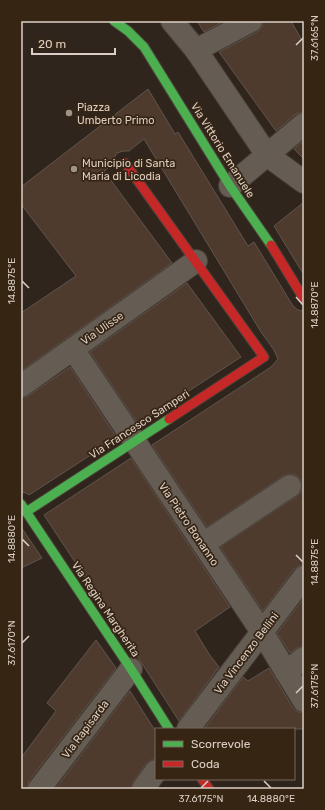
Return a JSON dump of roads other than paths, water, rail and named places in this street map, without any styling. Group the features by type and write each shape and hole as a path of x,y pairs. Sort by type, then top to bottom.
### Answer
{"street":[{"name":"Via Vittorio Emanuele","path":"114,21 128,31 144,47 230,186 264,234 304,299"},
{"path":"172,21 203,46 267,154 304,182"},
{"path":"203,46 251,21"},
{"path":"230,186 304,124"},
{"path":"125,163 190,265"},
{"name":"Via Ulisse","path":"21,386 190,265"},
{"name":"Via Francesco Samperi","path":"24,508 134,442 264,357 190,265"},
{"name":"Via Pietro Bonanno","path":"73,349 262,632 304,701"},
{"path":"203,544 290,486"},
{"name":"Via Regina Margherita","path":"24,508 131,669 167,728"},
{"name":"Via Vincenzo Bellini","path":"189,728 304,577"},
{"path":"286,672 304,658"},
{"name":"Via Rapisarda","path":"40,789 131,669"},
{"path":"143,789 155,772"},
{"path":"203,780 209,789"}],"place":[{"name":"Piazza Umberto Primo","path":"69,113"},
{"name":"Municipio di Santa Maria di Licodia","path":"74,169"}]}
